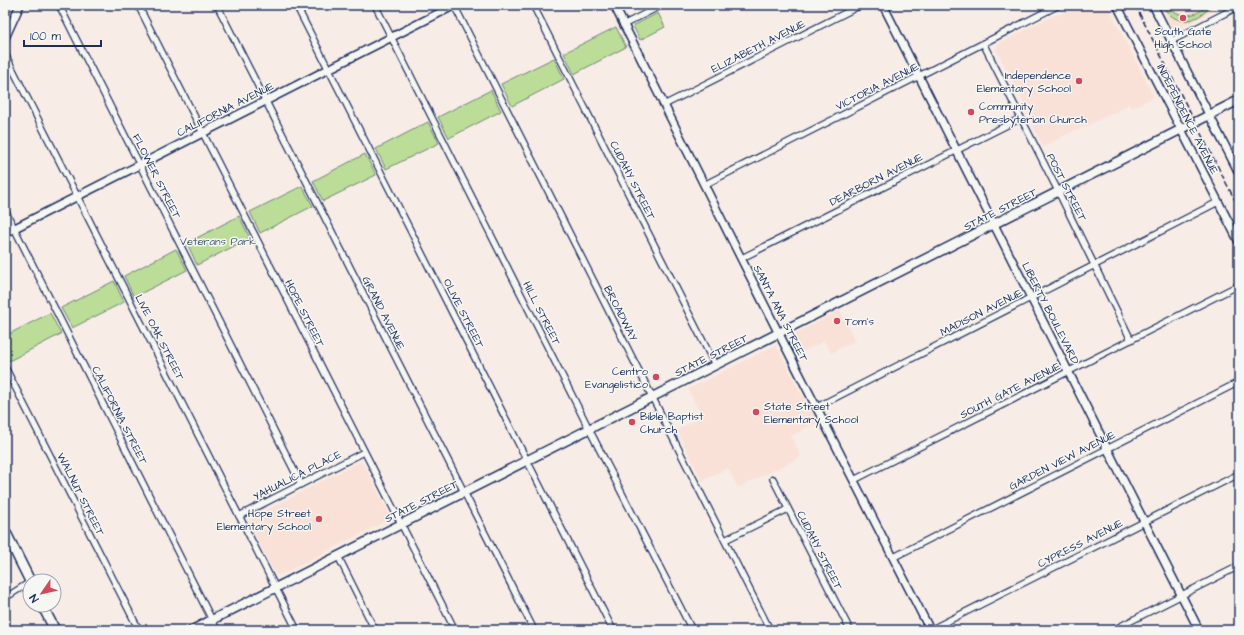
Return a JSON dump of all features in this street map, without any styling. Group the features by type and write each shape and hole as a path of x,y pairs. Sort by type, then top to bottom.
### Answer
{"main road":[{"name":"STATE STREET","path":"192,630 1239,100"},
{"path":"5,531 26,573"},
{"path":"46,613 55,630"}],"street":[{"path":"5,38 20,5"},
{"name":"FLOWER STREET","path":"59,5 301,484"},
{"name":"HOPE STREET","path":"138,5 454,630"},
{"name":"GRAND AVENUE","path":"217,5 534,630"},
{"name":"OLIVE STREET","path":"296,5 613,630"},
{"name":"HILL STREET","path":"376,5 589,429 692,630"},
{"name":"CALIFORNIA AVENUE","path":"5,233 454,5"},
{"name":"BROADWAY","path":"454,5 770,630"},
{"name":"CUDAHY STREET","path":"533,5 715,365"},
{"name":"SANTA ANA STREET","path":"614,5 930,630"},
{"path":"623,25 662,5"},
{"name":"ELIZABETH AVENUE","path":"664,105 861,5"},
{"name":"LIBERTY BOULEVARD","path":"883,5 1199,630"},
{"name":"VICTORIA AVENUE","path":"704,185 1059,5"},
{"name":"INDEPENDENCE AVENUE","path":"1117,5 1239,242"},
{"path":"1153,5 1239,173"},
{"path":"1171,41 1239,6"},
{"name":"POST STREET","path":"983,43 1095,265 1131,340"},
{"name":"LIVE OAK STREET","path":"5,54 297,630"},
{"name":"DEARBORN AVENUE","path":"742,258 1021,118"},
{"name":"MADISON AVENUE","path":"817,407 1218,202"},
{"name":"CALIFORNIA STREET","path":"5,210 217,630"},
{"name":"SOUTH GATE AVENUE","path":"854,480 1239,285"},
{"name":"WALNUT STREET","path":"5,366 139,630"},
{"name":"GARDEN VIEW AVENUE","path":"894,557 1239,382"},
{"name":"YAHUALICA PLACE","path":"239,516 364,452"},
{"name":"CYPRESS AVENUE","path":"930,630 1239,474"},
{"name":"CUDAHY STREET","path":"773,479 850,630"},
{"path":"725,540 788,509"},
{"path":"338,556 375,630"},
{"path":"1113,630 1239,566"},
{"path":"5,598 22,586"}],"shaded area":[{"name":"Independence Elementary School","path":"1078,5 1107,5 1154,97 1132,108 1129,104 1043,147 1029,118 1027,110 996,49 997,45 1042,21 1058,14 1059,15"},
{"name":"South Gate High School","path":"1160,5 1226,5 1173,31"},
{"path":"840,310 855,341 831,353 824,341 799,354 791,336"},
{"name":"State Street Elementary School","path":"776,345 807,405 810,406 818,422 791,436 801,457 738,488 728,468 702,481 677,430 702,417 688,389"},
{"name":"Hope Street Elementary School","path":"359,462 364,465 390,515 388,520 280,575 275,574 249,523 251,518"}],"green space":[{"path":"1162,5 1168,5 1176,13 1187,15 1198,12 1206,5 1212,5 1200,16 1193,19 1180,20 1167,12"},
{"path":"658,13 665,27 640,40 633,26"},
{"path":"616,27 626,47 574,74 564,53"},
{"path":"554,58 564,79 512,106 501,84"},
{"path":"491,90 501,111 449,138 438,117"},
{"path":"428,122 439,143 386,169 376,149"},
{"path":"365,154 376,175 323,201 313,181"},
{"name":"Veterans Park","path":"302,186 313,206 260,233 250,212"},
{"name":"Veterans Park","path":"239,216 250,238 197,265 187,243"},
{"name":"Veterans Park","path":"176,249 187,270 134,297 124,276"},
{"path":"114,281 124,302 72,328 61,308"},
{"path":"50,313 61,334 9,361 5,353 5,336"}],"railway":[{"path":"1135,5 1239,208"}],"place":[{"name":"South Gate High School","path":"1183,18"},
{"name":"Independence Elementary School","path":"1079,81"},
{"name":"Community Presbyterian Church","path":"971,112"},
{"name":"Tom's","path":"837,321"},
{"name":"Centro Evangelistico","path":"656,377"},
{"name":"State Street Elementary School","path":"756,412"},
{"name":"Bible Baptist Church","path":"632,422"},
{"name":"Hope Street Elementary School","path":"319,519"}]}
